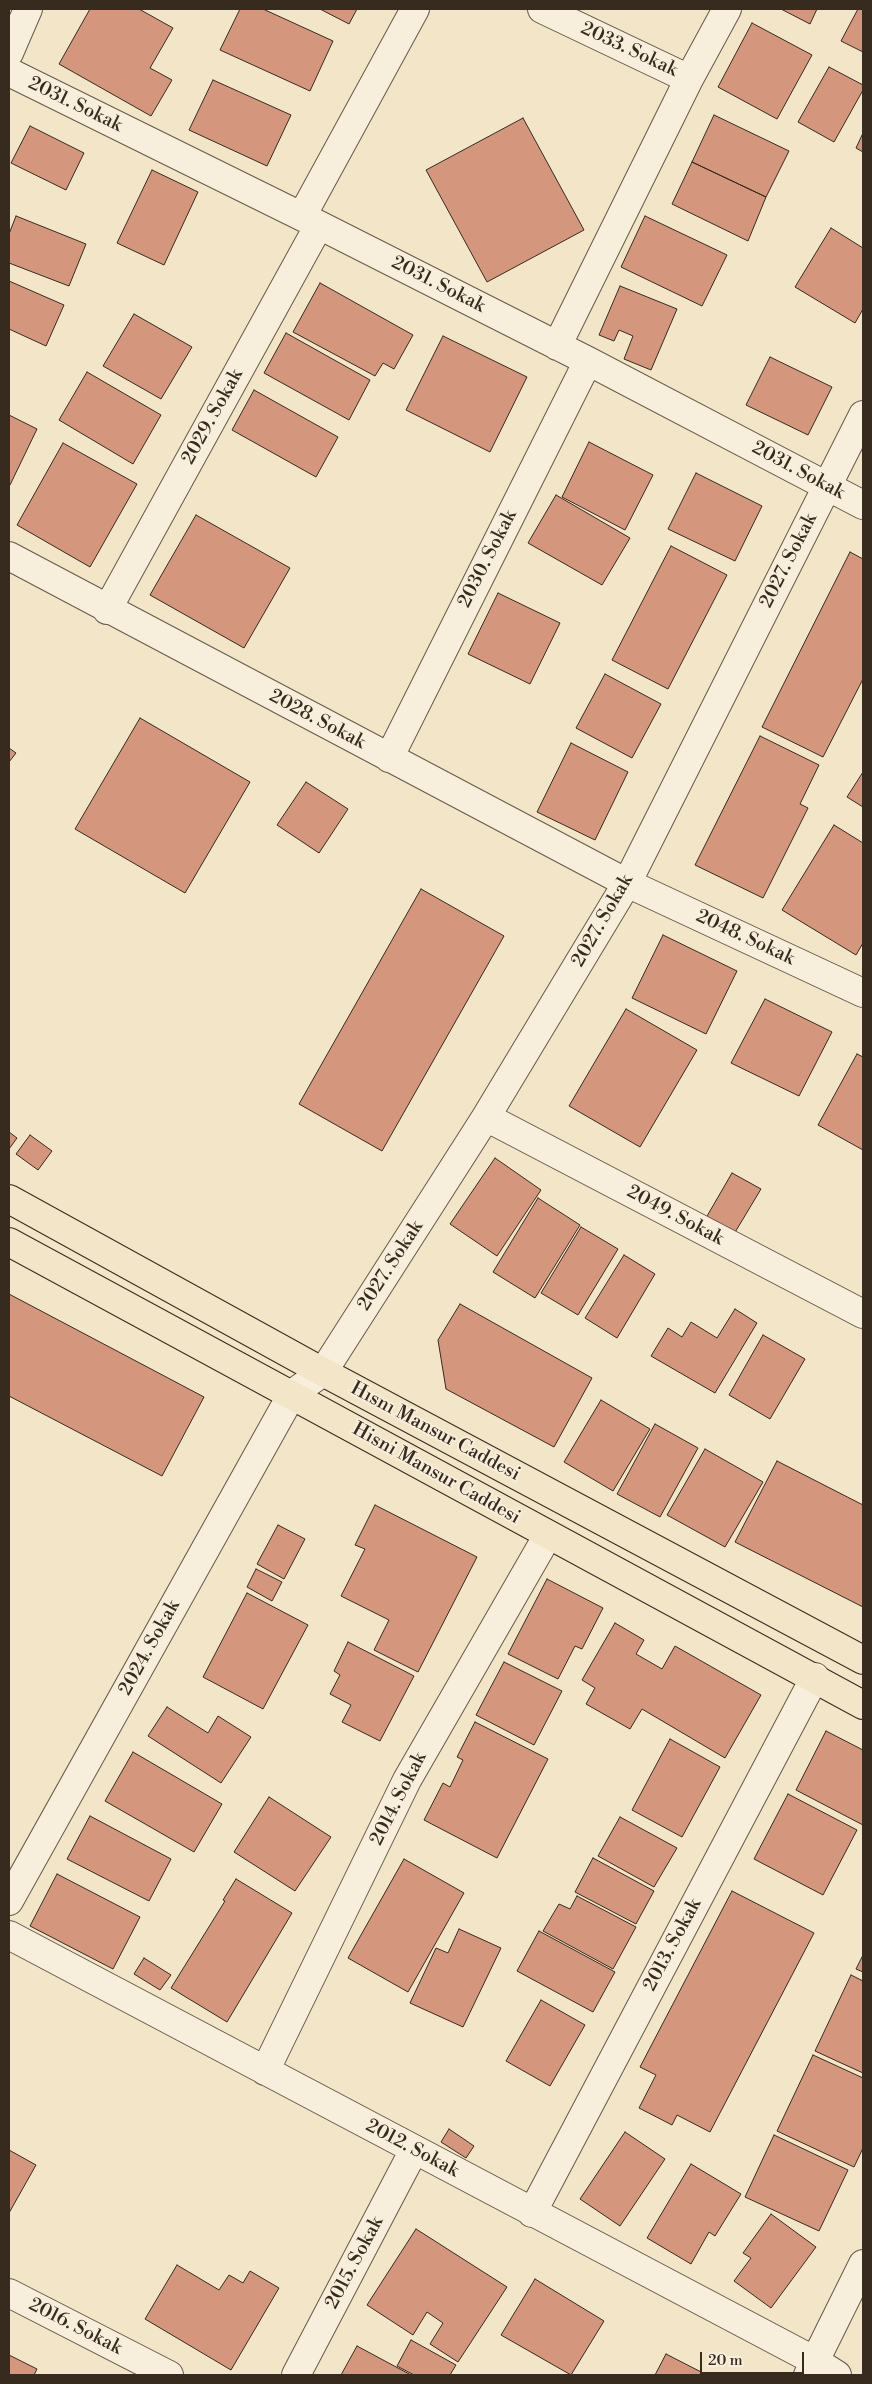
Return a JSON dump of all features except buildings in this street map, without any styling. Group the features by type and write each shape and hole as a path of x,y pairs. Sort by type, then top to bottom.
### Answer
{"main road":[{"name":"Hısnı Mansur Caddesi","path":"9,1199 323,1372 863,1660"},
{"name":"Hisni Mansur Caddesi","path":"9,1242 863,1705"}],"street":[{"path":"9,54 28,9"},
{"name":"2029. Sokak","path":"107,610 311,220 415,9"},
{"name":"2033. Sokak","path":"542,9 689,79"},
{"path":"557,346 689,79 727,9"},
{"name":"2031. Sokak","path":"9,72 311,220 588,361 863,505"},
{"name":"2030. Sokak","path":"388,758 588,361"},
{"name":"2027. Sokak","path":"292,1394 323,1372 486,1117 627,883 863,415"},
{"name":"2028. Sokak","path":"9,556 107,610 627,883"},
{"name":"2048. Sokak","path":"627,883 863,992"},
{"name":"2049. Sokak","path":"486,1117 863,1314"},
{"name":"2024. Sokak","path":"9,1901 292,1394"},
{"name":"2014. Sokak","path":"265,2071 407,1780 548,1535"},
{"name":"2013. Sokak","path":"532,2213 815,1678"},
{"name":"2012. Sokak","path":"9,1935 532,2213 820,2371"},
{"name":"2015. Sokak","path":"296,2375 414,2150"},
{"path":"820,2371 863,2264"},
{"name":"2016. Sokak","path":"9,2293 169,2375"}]}
